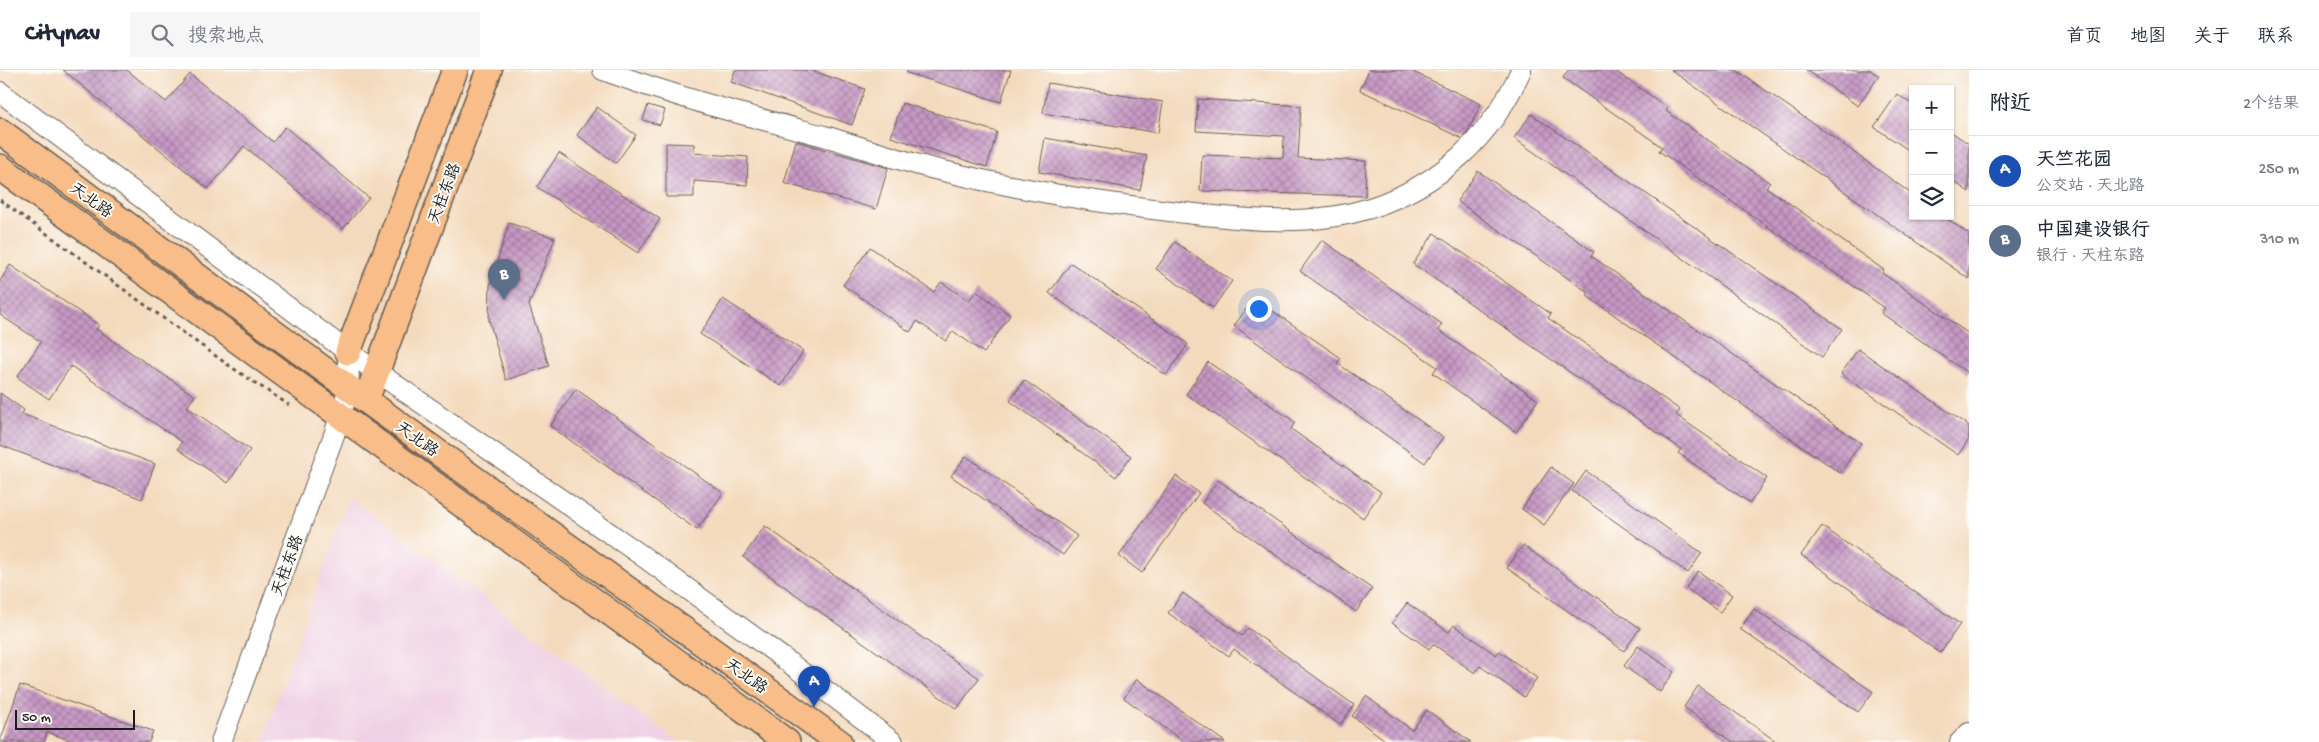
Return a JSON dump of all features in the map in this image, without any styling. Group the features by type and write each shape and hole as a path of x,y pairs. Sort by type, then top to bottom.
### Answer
{"main road":[{"name":"天柱东路","path":"348,352 455,70"},
{"name":"天柱东路","path":"357,394 375,371 489,70"},
{"name":"天北路","path":"0,131 357,394 839,742"},
{"name":"天北路","path":"0,167 787,742"}],"street":[{"path":"602,70 652,88 937,170 1052,195 1260,221 1332,216 1370,208 1413,189 1456,163 1482,134 1512,91 1521,70"},
{"path":"0,92 348,352 641,555 783,658 894,742"},
{"path":"348,352 357,394"},
{"name":"天柱东路","path":"221,742 334,435 339,413 357,394"},
{"path":"1960,742 1969,733"}],"path":[{"path":"0,200 231,367 294,409"}],"shaded area":[{"path":"349,497 678,742 262,742"}],"building":[{"path":"63,70 127,70 166,102 190,74 273,142 285,127 369,198 343,229 244,146 208,189"},
{"path":"735,70 810,70 865,89 852,125 731,82"},
{"path":"907,70 1011,70 1001,102 907,73"},
{"path":"1369,70 1409,70 1481,104 1468,131 1461,138 1360,90"},
{"path":"1568,70 1614,70 1668,108 1666,111 1770,183 1766,187 1884,270 1882,273 1969,334 1969,374 1881,313 1885,308 1659,151 1662,147 1563,78"},
{"path":"1671,70 1736,70 1834,138 1909,192 1909,220 1949,220 1969,234 1969,279"},
{"path":"1806,70 1870,70 1879,76 1858,106"},
{"path":"1048,83 1163,102 1158,133 1043,113"},
{"path":"1897,94 1909,102 1909,150 1874,127"},
{"path":"1198,99 1301,106 1298,158 1366,161 1365,196 1200,191 1202,155 1283,158 1284,136 1196,131"},
{"path":"902,103 997,132 987,167 891,137"},
{"path":"648,105 665,110 660,125 643,120"},
{"path":"597,107 636,135 616,163 577,135"},
{"path":"1531,114 1842,329 1822,357 1514,138"},
{"path":"1954,134 1969,144 1969,192 1954,182"},
{"path":"1045,138 1147,156 1140,190 1039,172"},
{"path":"796,141 888,168 876,209 784,183"},
{"path":"666,143 694,144 694,153 748,157 747,185 694,181 694,197 666,197"},
{"path":"559,153 660,219 638,253 537,187"},
{"path":"1478,171 1594,252 1591,256 1861,443 1840,473 1587,296 1589,293 1457,201"},
{"path":"509,223 555,238 529,305 549,366 506,380 489,320 490,285"},
{"path":"1434,233 1551,314 1548,318 1680,410 1676,415 1767,478 1750,503 1678,453 1681,449 1413,264"},
{"path":"1322,240 1442,324 1438,330 1538,400 1516,432 1433,373 1437,367 1300,271"},
{"path":"1175,242 1232,281 1213,308 1156,269"},
{"path":"870,247 934,292 941,282 969,301 976,291 1010,315 984,353 953,331 946,341 917,321 910,332 843,285"},
{"path":"1071,263 1188,344 1166,375 1049,293"},
{"path":"10,265 99,325 96,329 195,396 187,407 250,450 228,483 178,449 182,442 71,366 49,399 17,377 41,342 0,315 0,281"},
{"path":"1254,298 1341,358 1337,363 1443,437 1425,463 1234,326"},
{"path":"723,299 803,351 781,386 700,334"},
{"path":"1858,349 1969,426 1969,439 1958,455 1841,374"},
{"path":"1208,362 1295,422 1291,429 1381,492 1363,518 1186,394"},
{"path":"1024,380 1131,456 1116,477 1010,401"},
{"path":"576,389 723,493 697,530 550,426"},
{"path":"0,393 24,410 22,414 155,464 142,499 0,445"},
{"path":"966,456 1077,536 1063,555 951,476"},
{"path":"1551,467 1574,484 1544,525 1522,509"},
{"path":"1586,471 1702,553 1688,573 1572,491"},
{"path":"1176,476 1199,493 1142,573 1119,556"},
{"path":"1218,480 1372,589 1356,612 1202,503"},
{"path":"765,526 979,678 957,709 743,557"},
{"path":"1822,526 1960,624 1940,653 1801,555"},
{"path":"1523,545 1640,628 1624,651 1507,568"},
{"path":"1698,571 1732,595 1720,612 1686,588"},
{"path":"1183,593 1242,636 1248,628 1354,705 1340,725 1234,649 1229,656 1168,613"},
{"path":"1407,603 1449,632 1454,625 1496,655 1499,651 1537,678 1524,697 1480,666 1475,673 1433,644 1429,649 1392,623"},
{"path":"1754,609 1873,692 1858,712 1740,629"},
{"path":"1638,646 1674,672 1660,692 1624,666"},
{"path":"1137,679 1225,742 1184,742 1124,698"},
{"path":"20,685 153,731 149,742 75,742 47,732 44,742 0,742"},
{"path":"1698,686 1777,742 1733,742 1684,707"},
{"path":"1366,696 1412,730 1427,710 1471,742 1388,742 1352,716"}],"place":[{"name":"中国建设银行","path":"504,300"},
{"name":"天竺花园","path":"814,707"}]}
